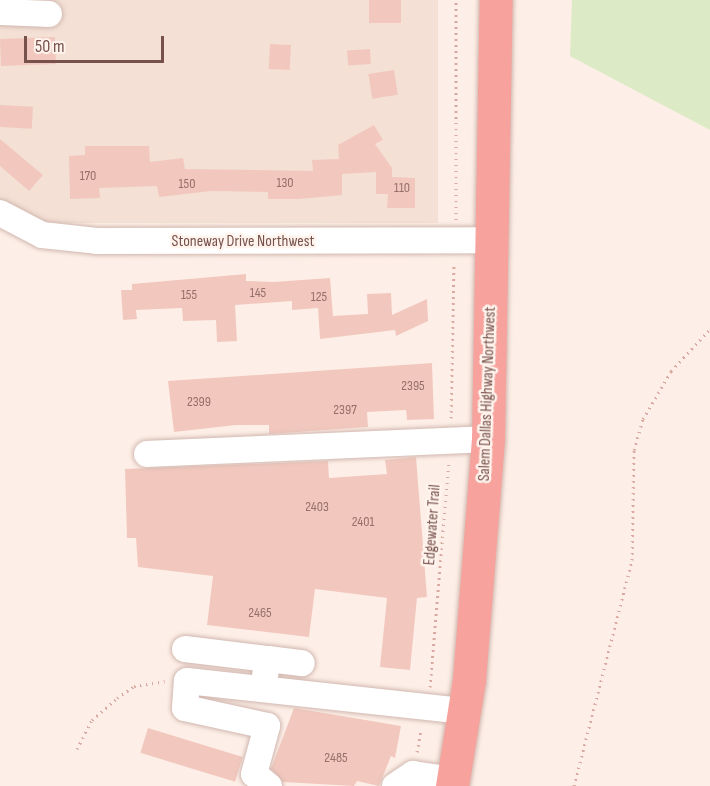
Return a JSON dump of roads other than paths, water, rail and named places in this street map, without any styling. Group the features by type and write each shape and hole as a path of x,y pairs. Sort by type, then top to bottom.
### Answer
{"highway":[{"name":"Salem Dallas Highway Northwest","path":"453,783 464,711 488,439 496,0"}],"street":[{"path":"0,12 50,14"},
{"name":"Stoneway Drive Northwest","path":"0,213 42,235 97,242 493,240"},
{"path":"147,454 488,439"},
{"path":"184,649 302,663"},
{"path":"263,688 268,659"},
{"path":"269,786 254,774 267,726 185,708 187,681 464,711"},
{"path":"404,780 453,783"}]}
